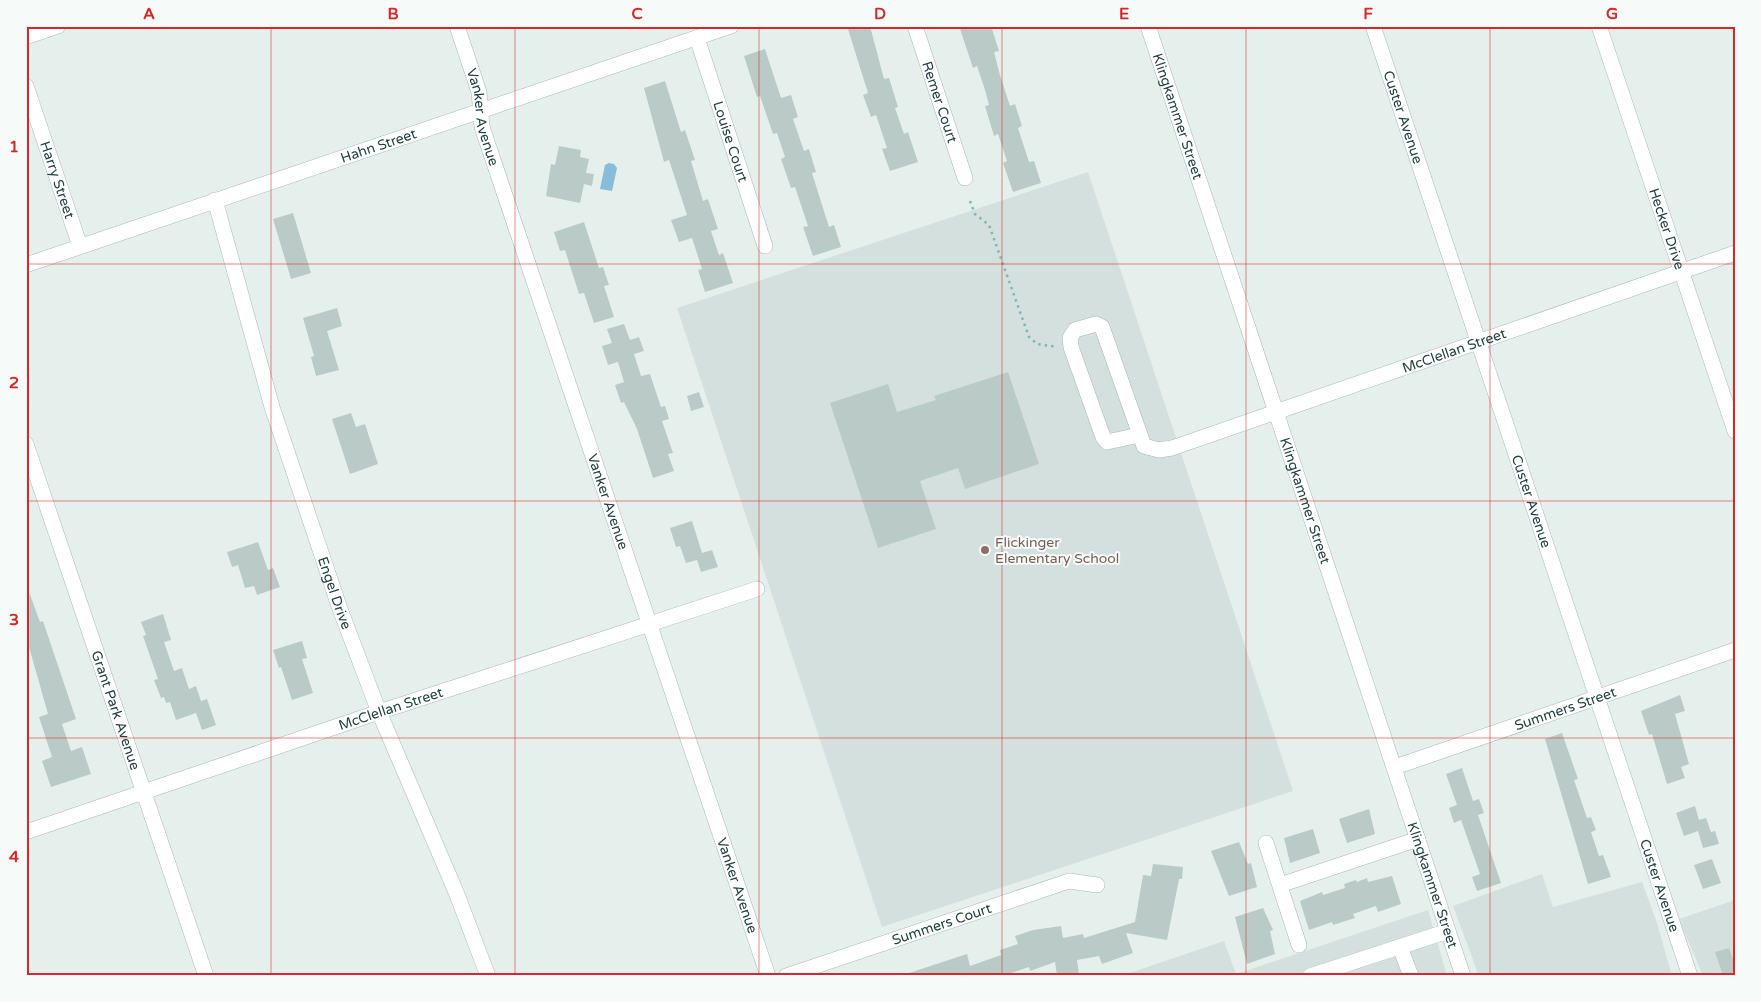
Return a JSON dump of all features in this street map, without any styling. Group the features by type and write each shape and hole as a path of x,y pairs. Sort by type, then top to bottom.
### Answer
{"street":[{"path":"26,37 58,26"},
{"name":"Vanker Avenue","path":"457,26 479,92 482,127 768,976"},
{"name":"Hahn Street","path":"26,265 731,26"},
{"name":"Remer Court","path":"915,26 965,178"},
{"name":"Klingkammer Street","path":"1148,26 1463,976"},
{"name":"Custer Avenue","path":"1373,26 1690,976"},
{"name":"Hecker Drive","path":"1599,26 1735,431"},
{"name":"Louise Court","path":"697,38 765,246"},
{"name":"Harry Street","path":"26,86 80,246"},
{"name":"Engel Drive","path":"215,200 272,407 340,610 379,712 452,883 488,976"},
{"name":"McClellan Street","path":"1139,434 1144,446 1159,450 1172,448 1735,253"},
{"path":"1096,324 1102,327 1139,434 1107,442 1102,437 1071,347 1070,338 1075,330 1096,324"},
{"name":"Grant Park Avenue","path":"26,444 206,976"},
{"name":"McClellan Street","path":"26,832 144,790 379,712 757,590"},
{"name":"Summers Street","path":"1395,768 1735,650"},
{"path":"1280,885 1418,839"},
{"path":"1266,843 1299,945"},
{"name":"Summers Court","path":"786,976 1069,881 1097,885"},
{"path":"1310,976 1448,931"},
{"path":"1400,947 1410,976"}],"path":[{"path":"970,201 975,214 990,225 1029,337 1037,344 1071,347"}],"shaded area":[{"name":"Flickinger Elementary School","path":"1088,172 1293,791 882,927 677,308"},
{"path":"1542,874 1553,907 1642,882 1657,923 1672,976 1479,976 1453,906"},
{"path":"1735,900 1735,976 1703,976 1679,919"},
{"path":"1428,910 1447,976 1121,976 1224,941 1236,974"}],"water":[{"path":"609,163 614,164 617,168 612,191 600,189 605,165"}],"building":[{"path":"847,26 870,26 884,79 889,78 898,107 895,108 904,134 908,132 918,162 890,171 882,149 887,148 876,115 871,117 863,95 868,93"},
{"path":"959,26 991,26 999,51 994,52 1000,75 1010,106 1015,104 1022,126 1018,128 1029,162 1034,161 1041,183 1013,192 1003,163 1007,161 998,134 994,136 985,106 989,105 985,90 977,66 973,68"},
{"path":"765,49 781,98 791,95 798,117 793,119 804,151 809,149 816,172 812,173 829,227 834,225 841,247 813,256 803,227 808,226 795,187 791,188 781,159 785,157 777,133 773,134 760,96 757,97 744,56"},
{"path":"665,81 681,132 685,130 695,160 691,161 703,201 708,199 718,229 711,231 719,255 723,253 733,283 705,292 698,270 702,269 692,238 679,242 671,220 687,215 669,160 664,162 644,88"},
{"path":"559,146 581,150 580,157 589,159 586,173 594,174 592,186 584,184 580,203 546,196 551,164 555,165"},
{"path":"293,213 311,273 291,279 273,219"},
{"path":"584,222 599,268 603,267 609,285 604,286 614,317 594,323 584,293 579,294 565,250 560,251 554,232"},
{"path":"337,308 342,326 327,331 339,370 316,376 311,357 314,356 303,318"},
{"path":"624,324 630,340 639,337 644,351 634,354 641,376 650,374 661,407 665,406 669,419 662,421 673,453 668,454 674,471 653,478 637,429 624,402 621,403 615,385 624,382 618,362 608,365 602,346 612,343 607,329"},
{"path":"1008,372 1039,464 965,489 958,468 920,481 936,529 878,548 830,403 888,384 897,412 936,400 934,396"},
{"path":"699,392 704,407 691,411 687,396"},
{"path":"351,413 356,427 365,424 378,464 350,474 332,419"},
{"path":"692,521 702,553 712,550 718,567 701,572 697,560 686,563 680,546 676,547 670,528"},
{"path":"258,542 268,570 273,568 280,587 257,595 254,586 245,588 238,565 232,567 227,552"},
{"path":"26,589 28,589 40,622 43,621 76,719 62,724 71,751 82,747 91,774 51,787 42,761 52,757 39,717 48,714 29,647 26,648"},
{"path":"163,614 171,640 164,642 174,671 182,668 189,689 196,686 201,701 207,699 216,725 202,730 196,713 176,720 170,702 166,703 164,697 161,698 154,680 158,679 143,636 146,635 141,622"},
{"path":"302,641 307,658 302,659 313,693 292,700 273,650"},
{"path":"1680,695 1685,711 1675,714 1689,764 1681,767 1685,778 1667,784 1652,734 1649,735 1641,711"},
{"path":"1562,733 1578,779 1574,780 1587,818 1591,817 1596,830 1591,832 1599,856 1603,855 1611,877 1588,884 1545,739"},
{"path":"1462,768 1473,801 1479,799 1484,813 1478,815 1501,883 1477,891 1472,877 1480,874 1461,820 1454,823 1449,808 1457,805 1446,774"},
{"path":"1695,806 1699,820 1706,818 1711,832 1715,831 1719,844 1703,848 1698,831 1684,836 1676,813"},
{"path":"1369,809 1375,834 1347,843 1339,819"},
{"path":"1313,829 1320,853 1290,863 1284,838"},
{"path":"1239,842 1248,864 1251,863 1257,887 1229,896 1211,851"},
{"path":"1712,859 1721,883 1703,889 1694,865"},
{"path":"1153,864 1183,867 1182,879 1179,879 1167,940 1126,933 1133,953 1102,964 1099,956 1077,960 1079,974 1067,976 1057,976 1055,962 1030,971 1029,967 1003,976 906,976 906,974 967,954 970,966 1001,955 1000,950 1018,944 1015,936 1033,930 1061,926 1063,938 1083,934 1084,938 1135,922 1143,875 1151,876"},
{"path":"1392,876 1401,904 1378,912 1376,906 1353,914 1355,918 1333,925 1332,922 1309,930 1300,901 1322,892 1323,895 1345,888 1344,884 1356,880 1357,882 1367,878 1368,882"},
{"path":"1263,908 1273,930 1270,931 1275,954 1247,964 1235,917"},
{"path":"1729,948 1733,959 1735,958 1735,976 1723,976 1715,952"}],"place":[{"name":"Flickinger Elementary School","path":"985,550"}]}
